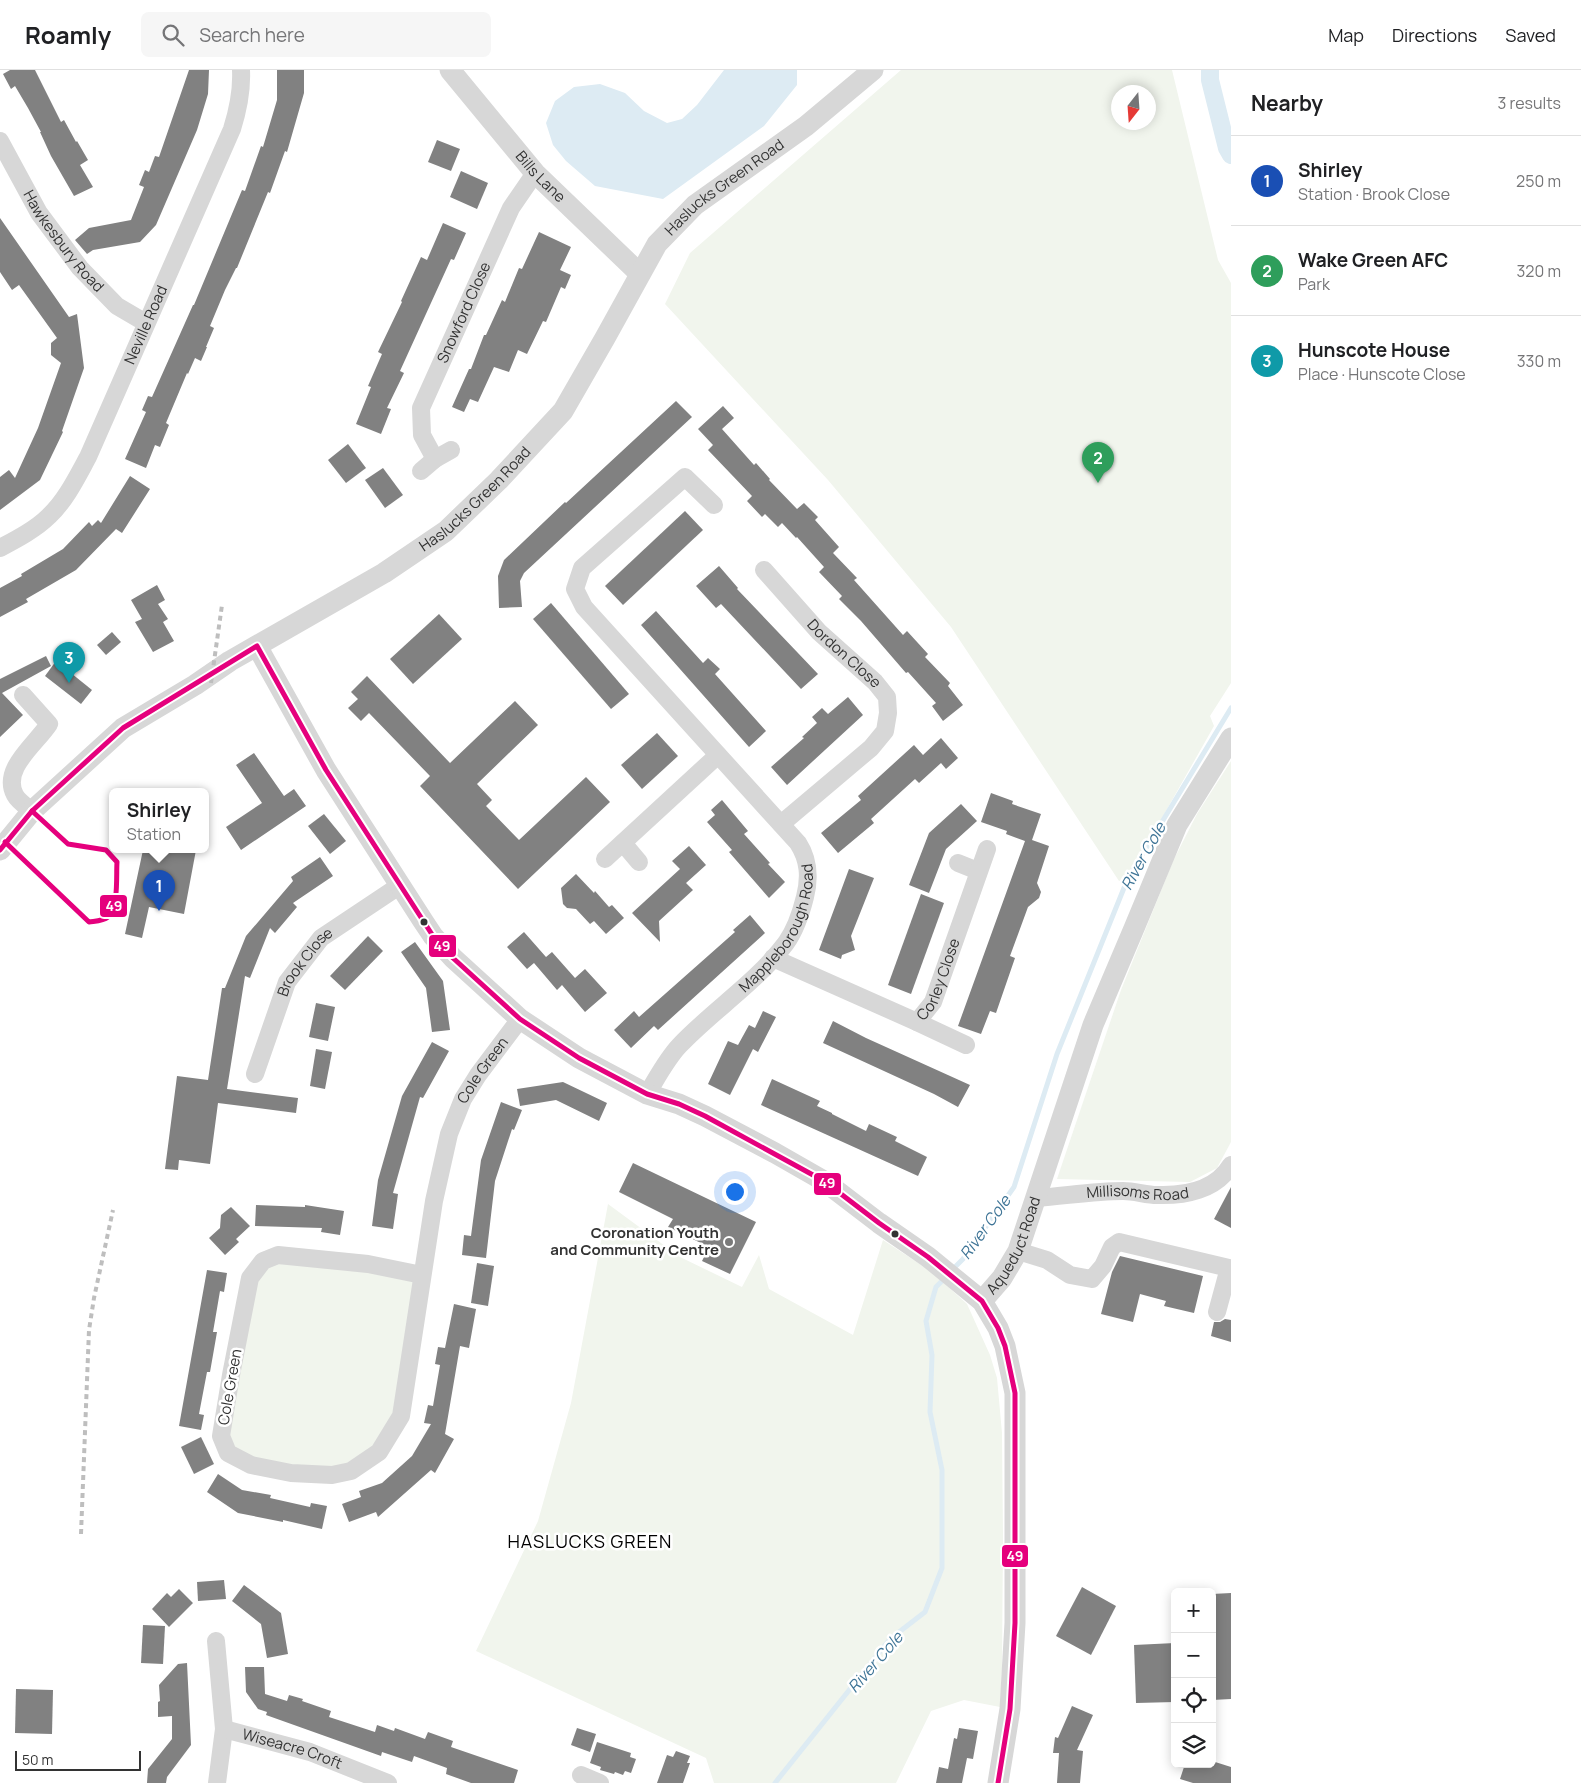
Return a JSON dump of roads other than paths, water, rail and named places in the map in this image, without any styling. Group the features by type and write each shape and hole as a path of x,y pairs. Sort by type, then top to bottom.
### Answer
{"street":[{"name":"Neville Road","path":"0,548 17,539 50,516 70,489 88,457 232,129 242,82 241,70"},
{"name":"Bills Lane","path":"450,70 535,173 640,274"},
{"name":"Haslucks Green Road","path":"0,850 32,811 123,728 195,685 230,661 384,573 446,531 499,480 563,411 606,338 656,244 695,206 806,126 873,70"},
{"name":"Hawkesbury Road","path":"0,141 39,213 80,268 117,306 146,323"},
{"name":"Snowford Close","path":"435,459 422,435 421,408 511,208 535,173"},
{"path":"421,470 451,450"},
{"name":"Mappleborough Road","path":"647,1094 677,1048 709,1016 754,979 787,942 798,922 808,882 808,865 804,852 781,824 584,607 575,589 582,568 685,477 714,505"},
{"name":"Dordon Close","path":"764,570 819,632 875,682 887,698 888,713 885,731 871,748 781,824"},
{"path":"257,646 326,770 433,936 520,1019 579,1058 647,1094 679,1104 705,1116 805,1169 928,1257 982,1301"},
{"path":"23,695 49,724 12,772 11,784 15,796 32,811"},
{"name":"Aqueduct Road","path":"998,1783 1010,1709 1015,1623 1015,1393 1005,1346 998,1328 982,1301 1002,1278 1018,1251 1093,1025 1177,825 1231,738"},
{"path":"605,859 718,755"},
{"path":"623,843 639,862"},
{"name":"Corley Close","path":"773,958 917,1022 933,1002 987,849"},
{"path":"958,863 978,871"},
{"name":"Brook Close","path":"255,1074 287,982 321,938 400,886"},
{"name":"Cole Green","path":"422,1274 368,1264 278,1255 263,1261 250,1278 231,1375 221,1436 228,1453 251,1465 291,1473 332,1475 350,1471 379,1452 401,1416 434,1201 449,1134 463,1100 478,1075 520,1019"},
{"path":"917,1022 966,1045"},
{"name":"Millisoms Road","path":"1036,1198 1125,1191 1156,1195 1186,1194 1210,1186 1231,1165"},
{"path":"1018,1251 1047,1260 1070,1275 1092,1279 1103,1266 1112,1247 1118,1242 1229,1268 1217,1312"},
{"path":"216,1641 224,1729 217,1783"},
{"name":"Wiseacre Croft","path":"224,1729 310,1752 388,1783"},
{"path":"581,1775 600,1783"}],"waterway":[{"path":"1210,70 1210,80 1227,148 1231,155"},
{"name":"River Cole","path":"952,1270 963,1259 1014,1187 1057,1054 1128,878 1231,708"},
{"name":"River Cole","path":"775,1783 890,1639 925,1612 942,1568 942,1470 930,1412 932,1355 926,1321 936,1287 945,1278"}],"railway":[{"path":"211,683 222,605"},
{"path":"81,1534 89,1330 113,1210"}],"place":[{"name":"Wake Green AFC","path":"1098,483"},
{"name":"Hunscote House","path":"69,683"},
{"name":"Shirley","path":"159,911"},
{"name":"Coronation Youth and Community Centre","path":"729,1242"}],"district":[{"name":"HASLUCKS GREEN","path":"590,1542"}]}
